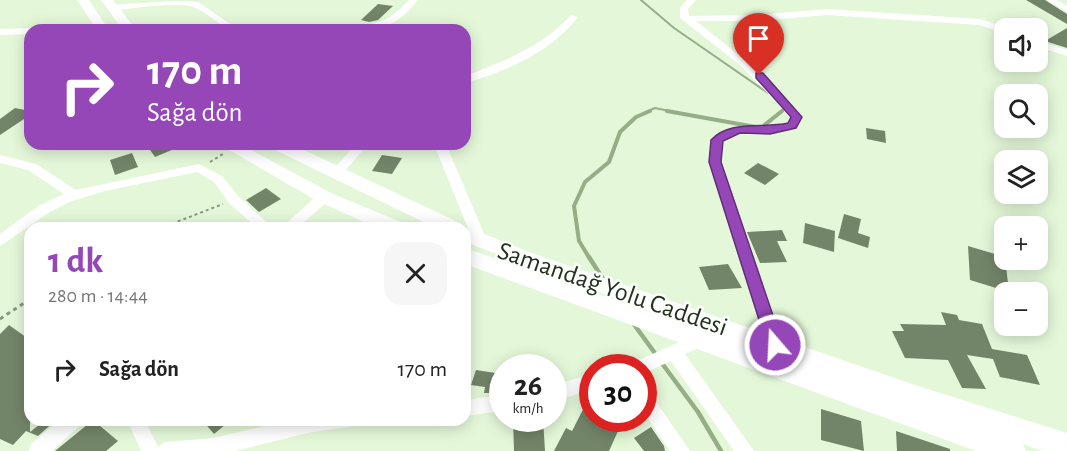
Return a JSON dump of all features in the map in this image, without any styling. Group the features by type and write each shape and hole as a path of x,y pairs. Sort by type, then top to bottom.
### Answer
{"highway":[{"path":"83,0 100,24"},
{"path":"110,4 125,24"},
{"path":"237,150 324,197 382,222"},
{"path":"289,150 440,222"},
{"name":"Samandağ Yolu Caddesi","path":"473,237 522,257 644,298 915,397 1067,446"},
{"name":"Samandağ Yolu Caddesi","path":"471,258 1012,451"}],"street":[{"path":"392,24 414,0"},
{"path":"692,0 684,8 684,16 734,51 772,88 797,117 792,126 770,131 740,129 728,132 717,140 715,162 775,345"},
{"path":"1051,0 1067,9"},
{"path":"110,4 195,4 225,24"},
{"path":"687,19 757,18 827,12 980,21 994,26"},
{"path":"471,78 524,56 561,33 574,17"},
{"path":"0,32 24,31"},
{"path":"1048,47 1067,53"},
{"path":"336,174 357,150"},
{"path":"442,150 468,222"},
{"path":"0,159 32,167 74,195"},
{"path":"25,222 41,210 74,195 154,180 199,168 218,179 234,200 259,222"},
{"path":"295,222 324,197"},
{"path":"0,241 24,223"},
{"path":"657,359 700,340"},
{"path":"670,353 745,451"},
{"path":"471,407 489,405"},
{"path":"657,417 681,451"},
{"path":"38,451 66,426"},
{"path":"139,426 150,451"},
{"path":"165,451 214,447 300,426"}],"path":[{"path":"199,168 224,150"},
{"path":"177,222 234,200"},
{"path":"0,319 24,304"}],"building":[{"path":"1026,0 1045,0 1067,14 1067,24"},
{"path":"378,4 393,6 378,20 369,22 361,20"},
{"path":"1067,28 1067,48 1048,42 1048,39"},
{"path":"15,108 24,110 24,119 0,135 0,119"},
{"path":"866,128 885,131 886,143 867,139"},
{"path":"150,150 172,150 155,157"},
{"path":"132,153 138,167 115,175 110,160"},
{"path":"382,155 402,158 392,174 372,171"},
{"path":"758,163 779,174 765,185 744,173"},
{"path":"266,188 281,199 259,212 246,200"},
{"path":"844,214 861,219 858,233 870,237 868,248 838,238"},
{"path":"805,223 835,231 834,252 803,243"},
{"path":"782,230 787,241 777,241 787,262 760,263 747,232"},
{"path":"968,246 994,254 994,270 1006,270 1008,282 994,282 994,287 970,280"},
{"path":"728,264 742,288 709,290 699,267"},
{"path":"941,312 957,315 959,320 982,324 992,349 1027,355 1040,385 1000,377 993,359 967,355 986,389 962,388 948,360 905,358 892,331 904,331 900,324 946,325"},
{"path":"9,325 24,336 24,426 30,426 30,432 38,426 49,426 38,436 26,431 13,445 0,439 0,334"},
{"path":"476,370 489,372 489,393 484,393 485,387 471,385"},
{"path":"821,409 861,421 864,451 821,440"},
{"path":"579,417 579,432 618,432 609,451 554,451 567,428 572,431"},
{"path":"86,426 100,426 118,441 106,451 55,451"},
{"path":"207,426 224,426 214,434"},
{"path":"896,431 950,449 950,451 897,451"},
{"path":"513,432 544,432 545,451 514,451"},
{"path":"643,432 654,432 665,451 644,451 634,438"}],"waterway":[{"path":"641,0 674,28 768,93"},
{"path":"780,112 785,108 783,106"},
{"path":"646,112 655,108 674,112"},
{"path":"590,259 579,241 574,206 585,182 609,162 620,132 636,117 650,111"},
{"path":"667,111 761,128 782,111"},
{"path":"589,257 603,279"},
{"path":"633,323 656,354"},
{"path":"661,362 698,412 721,451"}],"route":[{"path":"759,75 797,117 792,126 770,131 740,129 728,132 717,140 715,162 740,245 775,345"}]}
